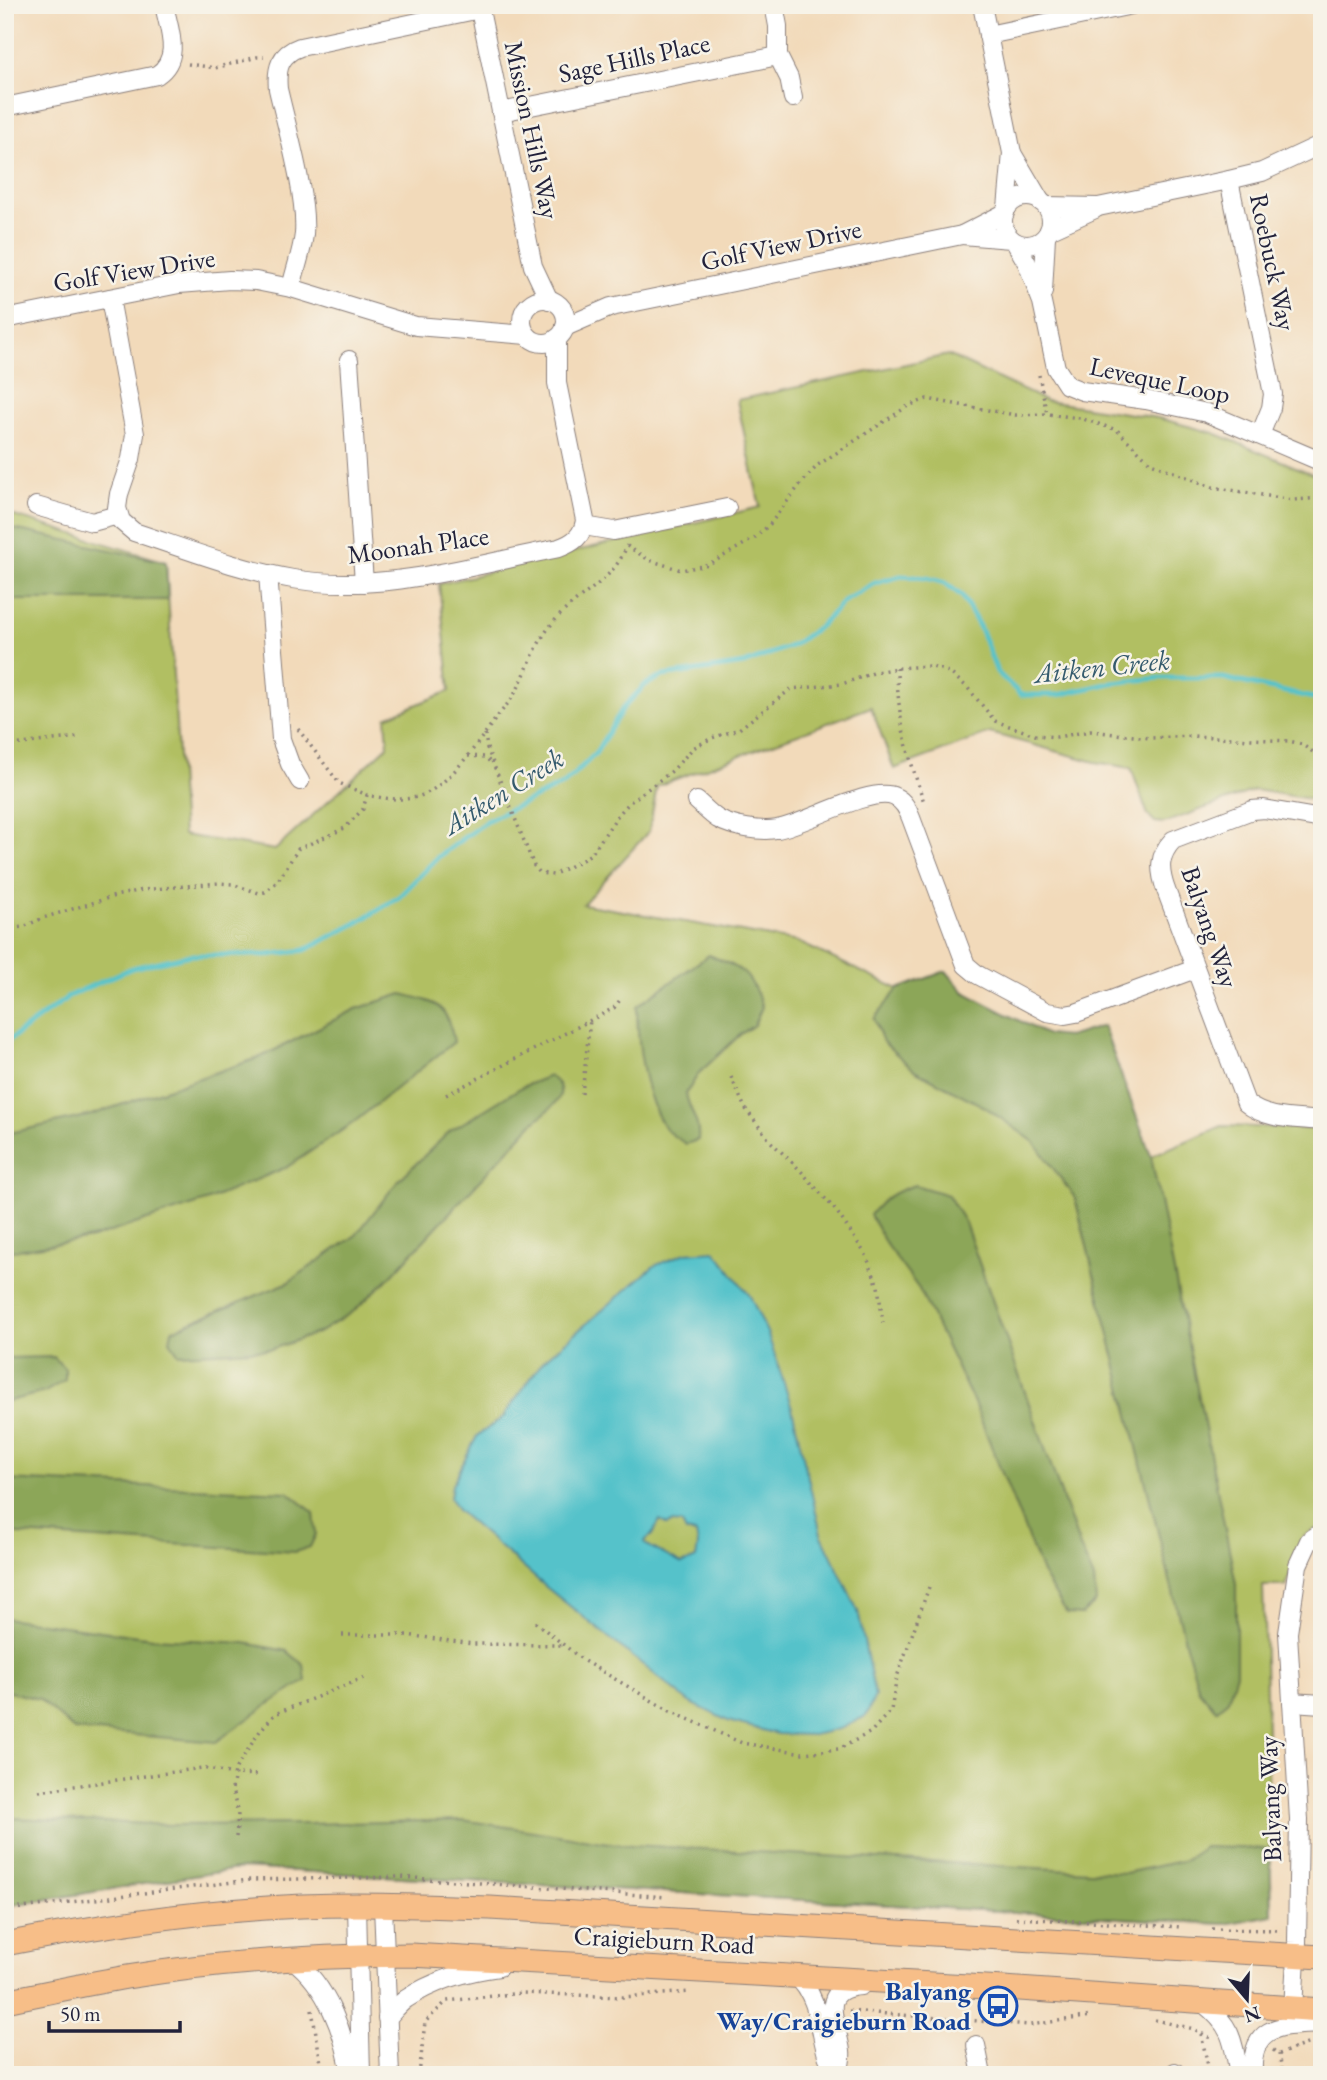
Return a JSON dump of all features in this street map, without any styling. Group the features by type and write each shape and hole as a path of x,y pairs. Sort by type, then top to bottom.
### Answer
{"main road":[{"name":"Craigieburn Road","path":"5,1944 151,1920 240,1911 357,1905 490,1908 1322,1957"},
{"name":"Craigieburn Road","path":"5,2001 128,1977 293,1960 385,1955 537,1961 1004,1988 1322,2010"}],"street":[{"path":"5,107 157,75 169,65 172,53 164,5"},
{"path":"774,5 778,26 778,56 789,78 793,98"},
{"path":"982,5 1012,153 1003,224 1013,240 1032,245 1048,233 1098,207"},
{"path":"988,35 1132,5"},
{"path":"291,288 304,236 304,225 276,75 281,60 300,47 480,7"},
{"name":"Mission Hills Way","path":"480,7 533,265 554,303"},
{"name":"Sage Hills Place","path":"501,112 778,56"},
{"path":"1006,210 1023,198 1035,199 1043,204 1098,207 1229,180 1262,172 1322,144"},
{"path":"1012,153 1051,218 1048,233"},
{"name":"Roebuck Way","path":"1229,180 1273,394 1272,408 1260,435"},
{"name":"Golf View Drive","path":"962,235 1006,210"},
{"name":"Leveque Loop","path":"1042,302 1048,233"},
{"name":"Golf View Drive","path":"554,303 611,307 962,235 1013,240"},
{"name":"Leveque Loop","path":"1013,240 1027,263 1042,302 1056,368 1062,380 1073,389 1181,407 1223,419 1322,462"},
{"name":"Mission Hills Way","path":"526,309 533,265"},
{"name":"Golf View Drive","path":"5,319 204,281 256,281 291,288 416,326 476,330 531,338"},
{"path":"36,506 92,522 118,515 118,501 131,459 135,434 110,298"},
{"path":"557,383 522,324 526,309 536,301 554,303 566,320 561,333 557,383 584,512 584,526 614,531 727,508"},
{"name":"Golf View Drive","path":"561,333 611,307"},
{"name":"Golf View Drive","path":"476,330 526,309"},
{"path":"531,338 550,342 561,333"},
{"path":"349,360 364,583"},
{"name":"Moonah Place","path":"118,515 127,528 134,532 268,574 317,582 364,583 426,575 559,548 577,538 584,526"},
{"path":"268,574 281,739 290,764 300,781"},
{"path":"697,801 721,821 770,830 872,795 889,794 896,797 907,808 917,832 966,965 978,975 1056,1015 1076,1013 1195,969"},
{"name":"Balyang Way","path":"1322,818 1257,808 1184,834 1167,847 1162,856 1160,873 1246,1103 1261,1113 1273,1116 1322,1121"},
{"name":"Balyang Way","path":"1293,2008 1299,1820 1289,1616 1296,1589 1298,1565 1304,1549 1322,1532"},
{"name":"Balyang Way","path":"1296,1589 1315,1551 1322,1545"},
{"path":"1292,1702 1322,1704"},
{"path":"357,1905 361,2075"},
{"path":"383,1906 390,2075"},
{"path":"293,1960 307,1970 329,2006 347,2049 351,2075"},
{"path":"387,2018 404,2000 449,1979 479,1970 537,1961"},
{"path":"796,1976 804,1983 817,2009 828,2059 838,2074"},
{"path":"838,2074 842,2054 832,2009 835,1995 844,1987 957,1993 1004,1988"},
{"path":"1203,2003 1221,2017 1234,2045 1240,2074"},
{"path":"1240,2074 1256,2044 1267,2031 1322,2025"},
{"path":"976,2045 982,2075"}],"path":[{"path":"188,64 215,68 257,57 281,60"},
{"path":"1039,371 1047,414"},
{"path":"298,729 339,783 367,795 393,799 418,797 427,793 468,757 510,701 535,648 553,622 615,568 626,546 649,561 681,570 717,560 763,531 818,465 887,418 918,401 938,399 1015,415 1047,414 1080,418 1117,430 1151,463 1212,487 1293,500 1322,498"},
{"path":"485,734 494,766 534,866 540,873 552,875 592,853 618,814 672,771 701,742 739,729 791,689 842,684 897,668 939,668 958,679 996,721 1035,735 1057,737 1090,731 1150,738 1194,736 1289,741 1301,744 1322,758"},
{"path":"897,668 902,733 927,809"},
{"path":"5,746 78,737"},
{"path":"468,757 485,757 494,766"},
{"path":"5,929 23,927 115,895 142,890 219,883 265,892 272,889 298,849 345,828 363,809 367,795"},
{"path":"446,1095 614,1008 620,1000"},
{"path":"582,1094 590,1020"},
{"path":"731,1077 745,1108 770,1141 837,1212 866,1255 878,1286 883,1323"},
{"path":"535,1622 584,1661 670,1711 742,1744 803,1753 839,1749 871,1732 891,1710 897,1676 929,1587"},
{"path":"342,1634 407,1636 472,1644 564,1645"},
{"path":"236,1838 239,1814 232,1789 234,1774 244,1752 275,1714 366,1676"},
{"path":"39,1791 202,1768 259,1775"},
{"path":"1249,1952 1250,1928"},
{"path":"419,2075 425,2022 447,2001 522,1993 623,1997 696,1992"},
{"path":"323,2075 311,2010 329,2006"},
{"path":"832,2009 1030,2025 1096,2015"},
{"path":"1150,2019 1194,2029 1208,2038 1230,2035"},
{"path":"1201,2034 1210,2075"},
{"path":"1283,2075 1279,2054 1300,2045 1322,2041"}],"green space":[{"path":"948,355 1046,401 1158,418 1214,433 1322,478 1322,801 1255,790 1164,823 1155,822 1148,815 1131,768 1095,762 990,733 894,769 871,707 657,786 649,831 583,904 798,942 898,989 946,971 959,987 982,1003 1047,1035 1074,1036 1103,1026 1151,1156 1222,1126 1322,1129 1322,1526 1304,1536 1286,1586 1263,1586 1272,1915 1224,1924 243,1868 5,1906 5,513 166,562 183,835 275,850 388,746 386,717 450,691 439,584 760,507 737,400"},
{"path":"5,527 166,562 168,600 5,600"},
{"path":"709,955 737,968 749,978 762,1007 754,1025 699,1073 686,1094 696,1122 698,1140 686,1144 666,1130 651,1100 640,1052 637,1006"},
{"path":"946,971 964,992 1047,1035 1068,1037 1103,1026 1151,1156 1236,1584 1236,1673 1228,1700 1216,1710 1199,1690 1186,1645 1075,1198 1034,1142 985,1107 914,1070 883,1042 874,1019 898,989"},
{"path":"402,994 439,1007 448,1020 454,1042 353,1123 287,1167 206,1201 92,1238 5,1252 5,1134 91,1115 261,1057 356,1009"},
{"path":"549,1076 557,1082 560,1089 557,1102 532,1124 390,1277 354,1311 320,1332 272,1349 179,1354 170,1341 172,1330 287,1283 356,1235 398,1181 450,1131 522,1087"},
{"path":"915,1185 948,1195 965,1223 1080,1547 1094,1579 1096,1602 1081,1615 1067,1614 1042,1573 974,1403 919,1289 887,1246 870,1215 890,1196"},
{"path":"54,1357 65,1369 65,1380 45,1392 5,1402 5,1358"},
{"path":"5,1480 288,1492 314,1513 316,1534 310,1547 295,1552 5,1533"},
{"path":"5,1618 153,1638 245,1643 287,1651 304,1665 306,1681 216,1742 74,1730 39,1699 5,1691"},
{"path":"14,1818 172,1825 463,1820 615,1844 1125,1873 1186,1860 1204,1847 1270,1849 1272,1915 1224,1924 243,1868 5,1906 5,1820"}],"water":[{"path":"715,1251 750,1296 767,1332 778,1365 792,1408 821,1534 858,1611 875,1696 866,1716 842,1728 813,1735 777,1734 728,1721 689,1702 546,1587 457,1510 450,1498 452,1485 477,1436 502,1418 544,1360 654,1266 685,1253","holes":["660,1520 667,1525 682,1524 686,1532 696,1534 696,1558 682,1564 645,1544 644,1541 652,1535"]}],"waterway":[{"name":"Aitken Creek","path":"5,1043 71,995 132,968 190,955 268,955 305,950 355,924 399,897 439,856 488,820 564,784 595,754 623,708 645,685 663,676 744,664 793,645 820,626 844,601 875,583 901,576 927,578 945,583 962,596 980,628 997,672 1021,695 1058,695 1111,683 1159,678 1223,678 1322,700"}],"place":[{"name":"Balyang Way/Craigieburn Road","path":"998,2006"}]}
